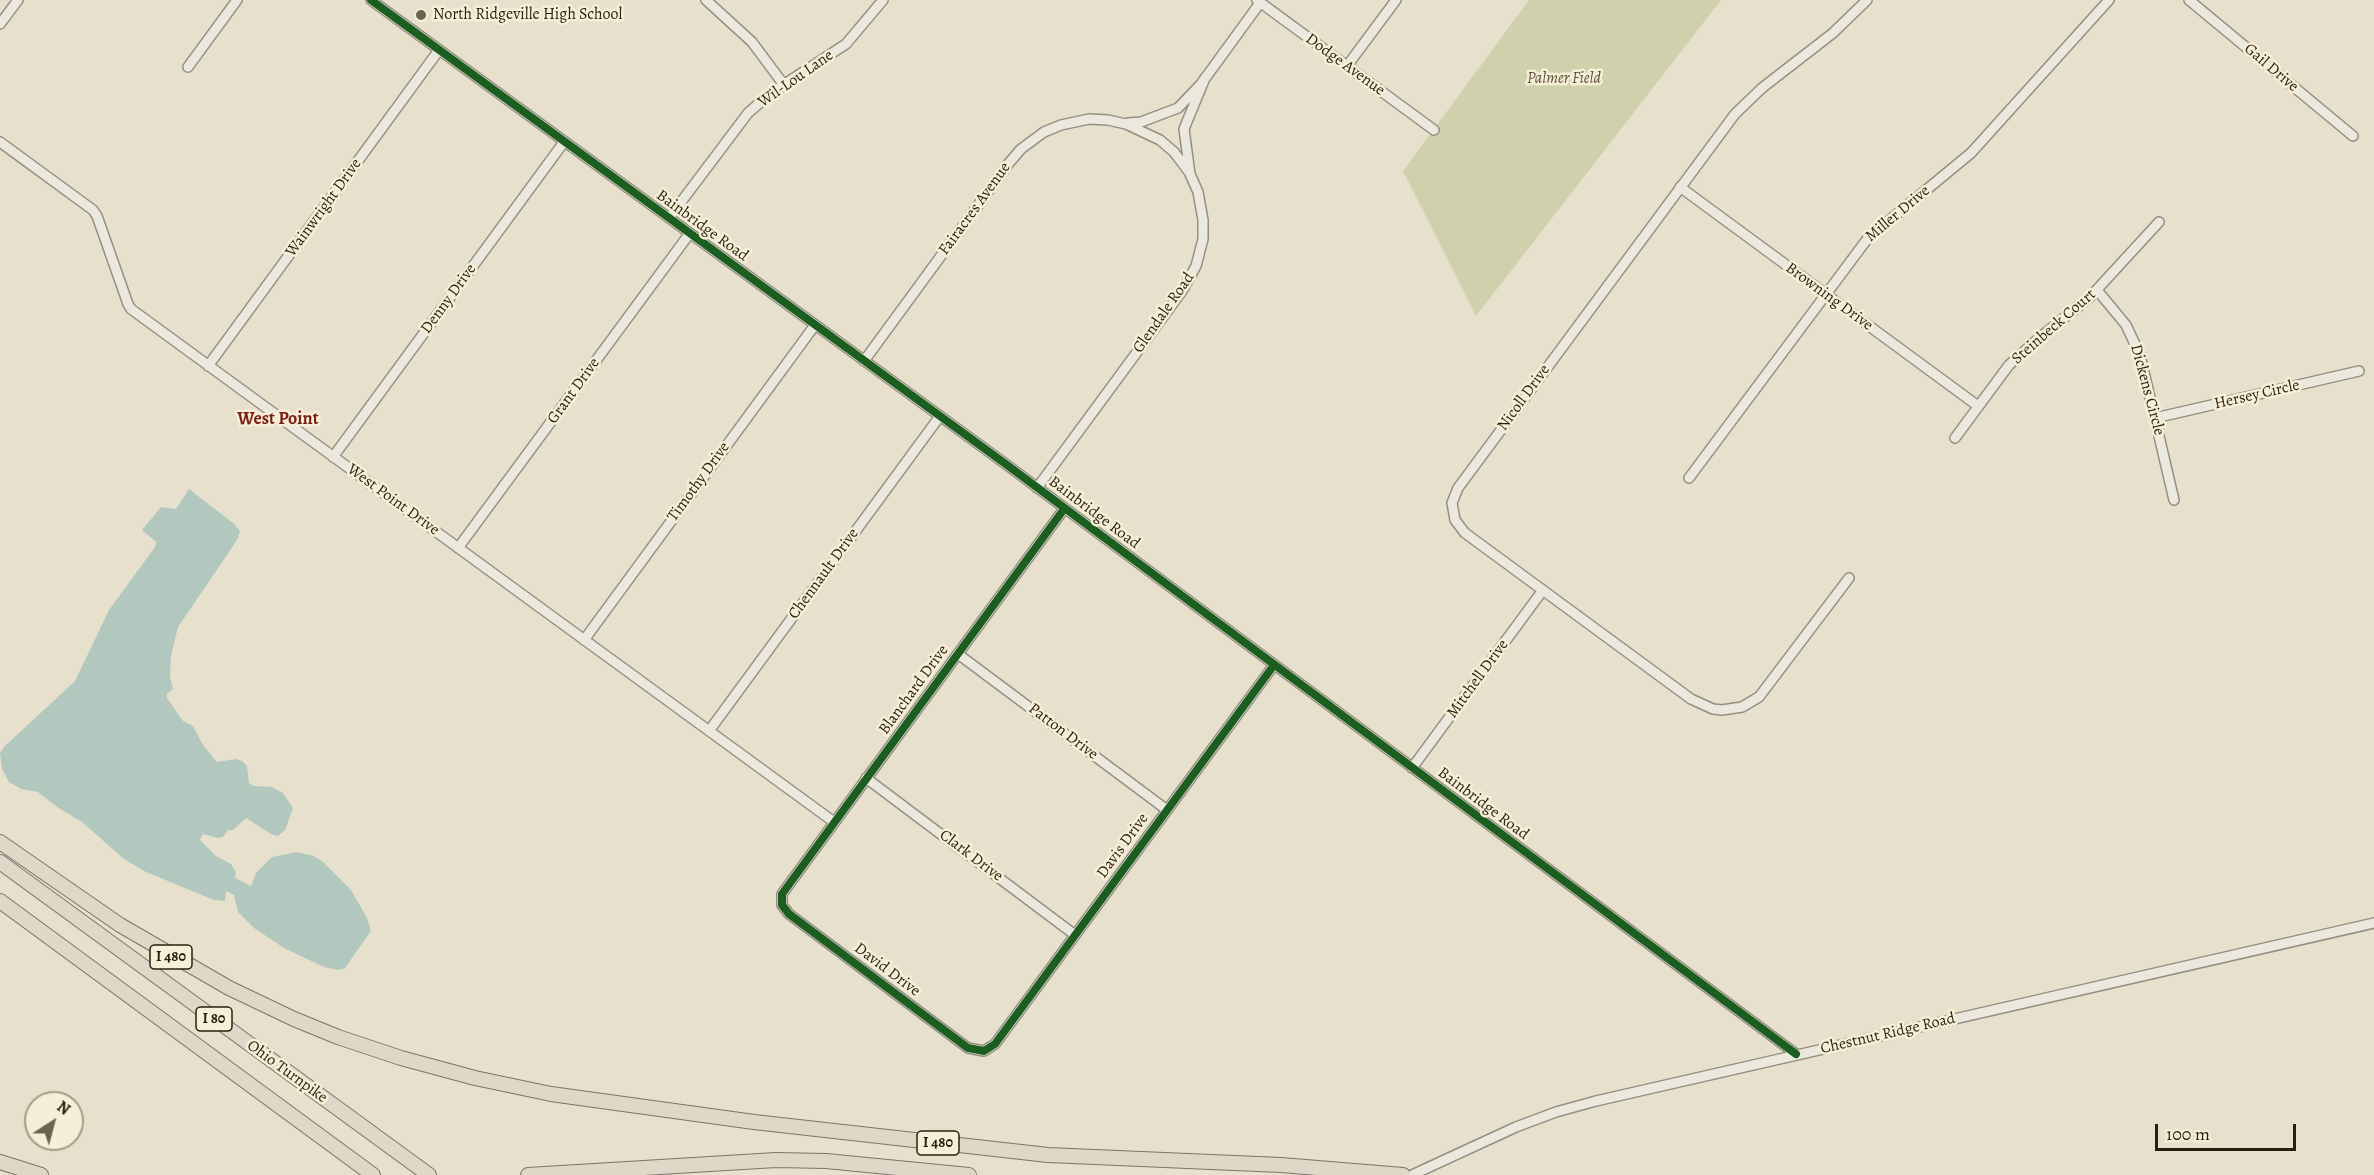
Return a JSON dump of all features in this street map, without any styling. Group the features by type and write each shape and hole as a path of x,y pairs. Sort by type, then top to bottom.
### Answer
{"highway":[{"name":"I 480","path":"0,843 120,925 229,988 294,1019 357,1044 483,1080 551,1094 754,1122 1048,1155 1281,1165 1403,1175"},
{"name":"Ohio Turnpike","path":"0,862 429,1175"},
{"name":"Ohio Turnpike","path":"0,901 373,1175"},
{"name":"I 480","path":"528,1175 776,1160 826,1161 969,1175"},
{"path":"0,1162 41,1175"}],"street":[{"path":"0,24 18,0"},
{"path":"188,67 237,0"},
{"name":"Bainbridge Road","path":"371,0 940,416 1796,1054"},
{"path":"706,0 752,42 784,85"},
{"name":"Wil-Lou Lane","path":"669,218 738,125 759,103 846,44 883,0"},
{"path":"1347,66 1396,0"},
{"name":"Nicoll Drive","path":"1849,578 1769,687 1759,697 1742,707 1722,710 1699,704 1465,533 1452,512 1454,495 1722,130 1748,100 1833,33 1867,0"},
{"name":"Miller Drive","path":"1689,478 1868,238 1971,153 2109,0"},
{"name":"Gail Drive","path":"2189,0 2353,136"},
{"name":"Dodge Avenue","path":"1258,1 1434,130"},
{"name":"Fairacres Avenue","path":"1126,124 1141,122 1178,108 1205,78 1258,1"},
{"name":"Wainwright Drive","path":"208,366 440,50"},
{"name":"Glendale Road","path":"1037,488 1192,275 1199,257 1203,220 1198,192 1190,174 1184,129 1205,78"},
{"name":"Fairacres Avenue","path":"864,361 1009,163 1022,149 1044,132 1070,122 1098,119 1126,124 1160,140 1174,152 1190,174"},
{"name":"West Point Drive","path":"0,142 93,210 131,309 834,822"},
{"name":"Denny Drive","path":"333,457 564,142"},
{"name":"Browning Drive","path":"1680,187 1978,406"},
{"name":"Steinbeck Court","path":"1955,438 2022,352 2097,291 2159,222"},
{"name":"Grant Drive","path":"458,548 690,233"},
{"name":"Dickens Circle","path":"2097,291 2119,316 2136,345 2174,500"},
{"name":"Timothy Drive","path":"584,640 815,325"},
{"name":"Hersey Circle","path":"2155,418 2359,371"},
{"name":"Chennault Drive","path":"709,731 940,416"},
{"name":"Blanchard Drive","path":"785,888 1064,509"},
{"name":"Mitchell Drive","path":"1412,768 1544,590"},
{"name":"Patton Drive","path":"958,654 1167,810"},
{"name":"Davis Drive","path":"995,1044 1274,664"},
{"name":"Clark Drive","path":"866,778 1076,934"},
{"name":"David Drive","path":"785,888 781,900 789,914 968,1048 984,1051 995,1044"},
{"name":"Chestnut Ridge Road","path":"1412,1175 1516,1127 1556,1112 1796,1054 2374,923"}],"green space":[{"name":"Palmer Field","path":"1529,0 1721,0 1476,316 1403,171"}],"shaded area":[{"path":"189,489 240,531 231,549 178,627 171,656 170,677 173,689 167,694 167,698 183,721 193,726 203,745 217,762 236,759 242,761 247,766 249,783 254,786 272,787 283,793 293,808 285,830 278,836 246,818 233,830 228,830 223,837 203,834 200,840 216,856 231,864 236,872 235,878 251,886 256,873 272,857 297,852 314,856 323,862 351,890 367,918 371,931 345,968 338,970 324,967 284,948 254,928 238,912 234,895 226,891 225,901 214,900 146,872 124,859 82,822 38,792 21,789 9,782 2,769 0,753 4,747 75,681 109,610 155,547 156,542 142,530 161,507 176,509"}],"cycle path":[{"path":"371,0 1007,465 1796,1054"},
{"path":"1064,509 782,894 782,905 789,914 968,1048 984,1051 995,1044 1274,665"}],"place":[{"name":"North Ridgeville High School","path":"421,15"}],"district":[{"name":"West Point","path":"278,420"}]}
